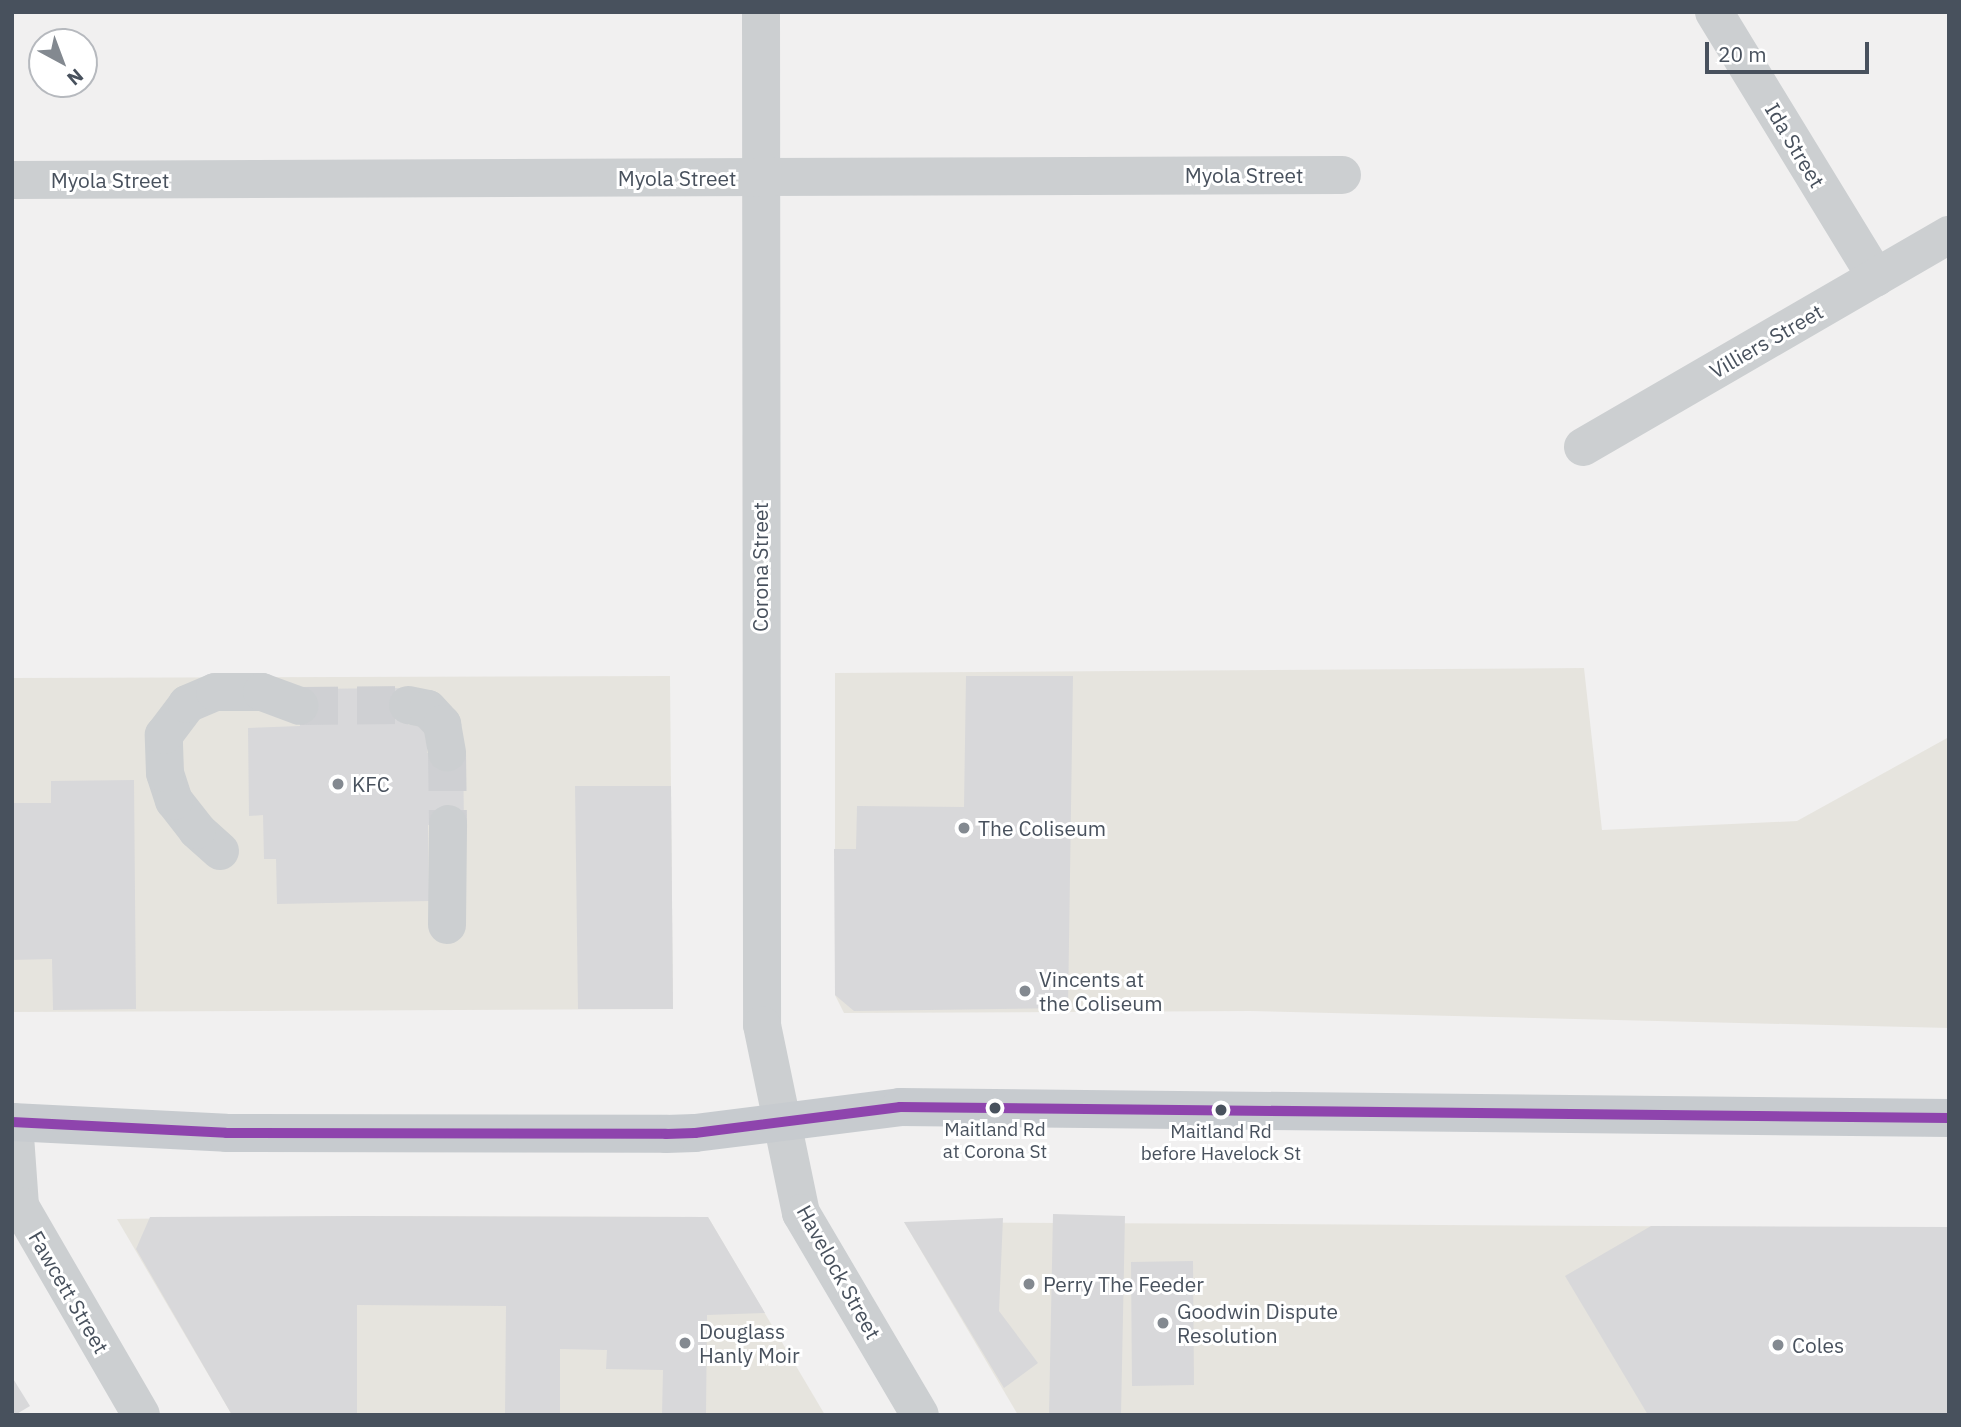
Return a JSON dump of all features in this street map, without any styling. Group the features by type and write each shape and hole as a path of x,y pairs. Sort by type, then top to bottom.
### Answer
{"main road":[{"path":"13,1122 226,1133 686,1133 900,1107 1949,1118"}],"street":[{"name":"Corona Street","path":"761,12 764,177 760,615 762,1026 780,1121"},
{"name":"Ida Street","path":"1714,12 1876,277"},
{"name":"Myola Street","path":"12,180 1342,175"},
{"name":"Villiers Street","path":"1583,447 1949,235"},
{"path":"220,851 197,830 174,801 165,773 164,735 187,704 215,692 262,692 300,706"},
{"path":"408,705 428,709 442,724 447,753"},
{"path":"447,925 448,824"},
{"name":"Havelock Street","path":"780,1121 801,1213 920,1415"},
{"name":"Fawcett Street","path":"13,1122 20,1206 141,1415"}],"shaded area":[{"path":"1584,668 1602,830 1797,821 1949,737 1949,1028 1250,1011 844,1013 835,995 835,673"},
{"path":"670,676 673,1009 12,1012 12,678"},
{"path":"358,1216 708,1217 825,1415 232,1415 117,1219"},
{"path":"904,1222 1949,1228 1949,1415 1018,1415"}],"building":[{"name":"The Coliseum","path":"966,676 1073,676 1068,1008 854,1011 835,995 834,849 856,849 857,806 964,807"},
{"name":"KFC","path":"408,688 408,725 427,725 427,753 463,753 464,824 428,825 429,901 277,904 276,859 264,859 263,815 249,816 248,728 300,726 299,689"},
{"path":"134,780 136,1009 53,1010 52,959 12,960 12,803 51,803 51,781"},
{"path":"575,786 671,786 673,1009 578,1009"},
{"path":"1053,1214 1125,1216 1121,1415 1049,1415"},
{"path":"150,1217 708,1217 765,1313 707,1315 706,1415 662,1415 663,1370 606,1369 607,1350 560,1349 560,1415 505,1415 506,1306 357,1305 357,1415 232,1415 136,1249"},
{"path":"1003,1218 999,1311 1038,1363 1004,1388 904,1222"},
{"name":"Coles","path":"1651,1226 1949,1227 1949,1415 1648,1415 1565,1276"},
{"name":"Goodwin Dispute Resolution","path":"1193,1261 1194,1385 1132,1386 1131,1262"},
{"path":"12,1377 30,1406 15,1415 12,1415"}],"tunnel":[{"path":"300,706 408,705"},
{"path":"447,753 448,824"}],"transit line":[{"path":"12,1122 226,1133 666,1134 695,1133 900,1107 1949,1118"}],"place":[{"name":"KFC","path":"338,784"},
{"name":"The Coliseum","path":"964,828"},
{"name":"Vincents at the Coliseum","path":"1025,991"},
{"name":"Maitland Rd at Corona St","path":"995,1108"},
{"name":"Maitland Rd before Havelock St","path":"1221,1110"},
{"name":"Perry The Feeder","path":"1029,1284"},
{"name":"Goodwin Dispute Resolution","path":"1163,1323"},
{"name":"Douglass Hanly Moir","path":"685,1343"},
{"name":"Coles","path":"1778,1345"}]}
